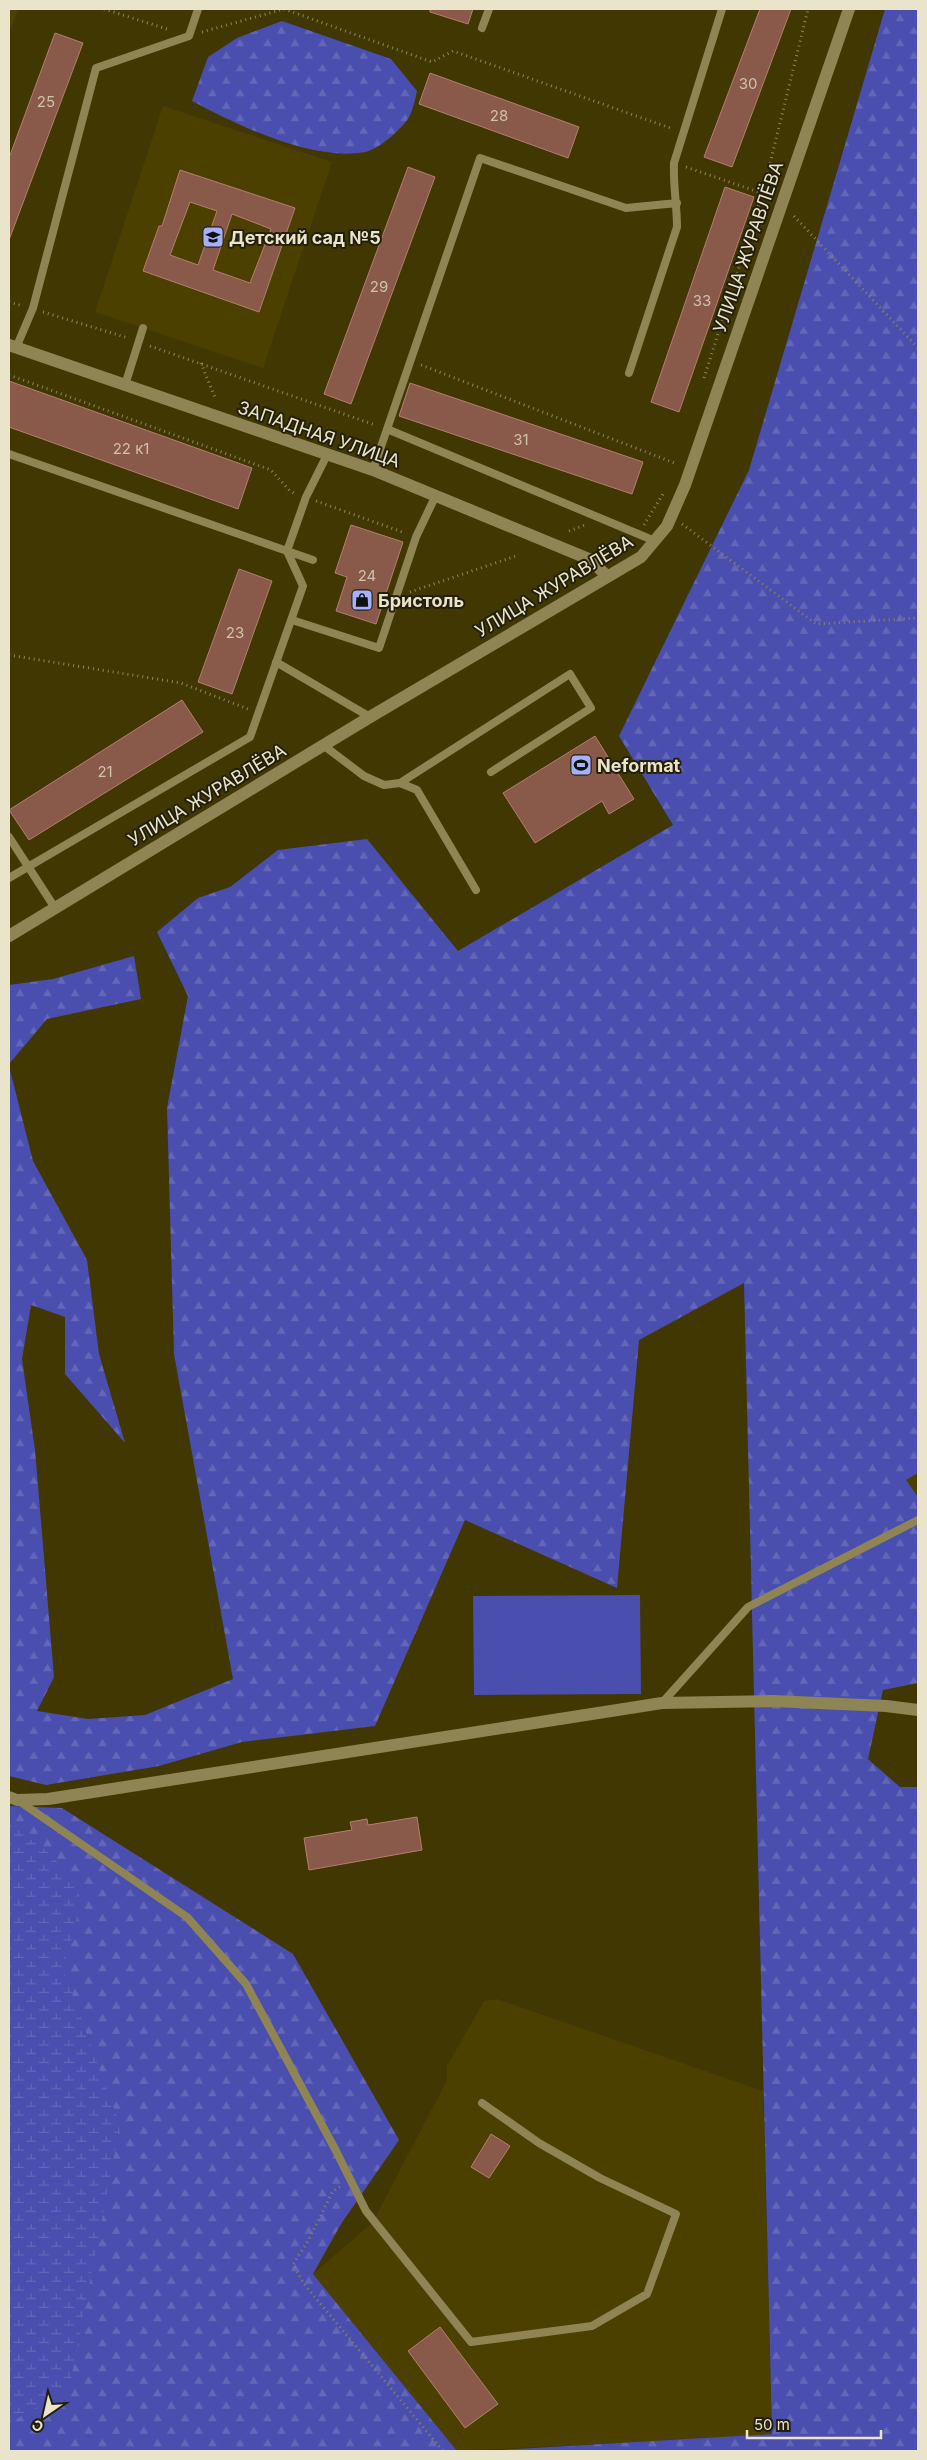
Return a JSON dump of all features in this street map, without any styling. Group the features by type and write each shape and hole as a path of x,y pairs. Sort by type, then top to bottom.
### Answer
{"street":[{"name":"УЛИЦА ЖУРАВЛЁВА","path":"9,936 323,745 641,557 672,517 686,485 849,9"},
{"name":"ЗАПАДНАЯ УЛИЦА","path":"12,347 373,470 589,559 607,576"},
{"path":"13,1798 48,1799 127,1788 662,1703 773,1701 918,1710"}],"lane":[{"path":"12,347 32,308 96,68 189,36 198,9"},
{"path":"482,28 489,9"},
{"path":"629,373 678,227 677,203 673,186 674,163 722,9"},
{"path":"373,470 480,158 626,208 677,203"},
{"path":"125,385 143,328"},
{"path":"387,429 655,541"},
{"path":"9,454 313,560"},
{"path":"9,878 250,737 303,586 287,551 306,497 327,455"},
{"path":"9,464 18,457"},
{"path":"292,620 379,648 416,536 436,495"},
{"path":"276,662 370,717"},
{"path":"323,745 364,776 384,785 400,783 570,674 591,708 491,772"},
{"path":"400,783 417,790 476,890"},
{"path":"9,837 54,908"},
{"path":"662,1703 748,1607 918,1520"},
{"path":"13,1798 187,1917 246,1984 373,2222 472,2342 592,2326 647,2294 676,2214 600,2178 539,2143 482,2103"}],"path":[{"path":"104,9 189,36 284,9 432,62 453,51 683,133"},
{"path":"703,380 763,192 808,9"},
{"path":"674,163 763,192 782,203 918,348"},
{"path":"9,302 139,342 387,429"},
{"path":"410,360 676,464"},
{"path":"201,363 224,420"},
{"path":"9,375 271,470 290,491 416,536"},
{"path":"673,472 680,455"},
{"path":"638,534 655,511 665,489"},
{"path":"672,517 816,624 918,618"},
{"path":"396,597 516,556"},
{"path":"9,656 181,683 258,713"},
{"path":"351,2180 334,2191 308,2241 293,2264 304,2284 443,2451"}],"shaded area":[{"path":"9,9 18,9 9,34"},
{"name":"Детский сад №5","path":"163,106 332,162 263,368 95,312"},
{"path":"918,1473 918,1497 906,1480"},
{"path":"497,1999 763,2091 772,2435 457,2451 313,2274 373,2222 447,2080 447,2066 484,2001"}],"green space":[{"path":"885,9 918,9 918,1473 906,1480 918,1497 918,1683 883,1690 868,1759 900,1787 918,1787 918,2451 484,2451 772,2434 744,1283 639,1340 617,1588 465,1520 375,1726 242,1742 159,1766 46,1785 9,1776 9,1066 33,1161 87,1260 99,1354 125,1443 65,1374 65,1317 31,1305 22,1359 35,1450 54,1677 37,1711 88,1719 145,1715 233,1679 174,1354 167,1108 188,996 157,932 198,898 230,887 278,850 367,839 458,951 673,825 619,736 749,470"},
{"path":"282,21 391,59 417,91 412,111 406,122 390,138 377,147 365,152 344,154 322,152 299,147 253,130 192,101 208,57 237,38"},
{"path":"134,956 141,999 47,1019 9,1064 9,985 53,979"},
{"path":"640,1595 641,1694 474,1695 473,1596"},
{"path":"9,1806 62,1808 293,1954 399,2140 341,2224 313,2274 457,2451 9,2451"},
{"path":"9,1824 48,1852 78,1885 76,1927 62,1966 120,2125 69,2390 9,2423"}],"building":[{"path":"430,9 473,9 468,24 430,12"},
{"path":"760,9 791,9 732,167 704,157"},
{"path":"55,33 83,43 9,240 9,158"},
{"path":"430,73 579,127 568,158 419,104"},
{"path":"408,167 435,177 351,404 324,394"},
{"path":"180,170 295,208 259,312 143,271 159,226 162,226","holes":["190,202 217,211 198,265 170,255","232,214 271,229 250,283 213,270"]},
{"path":"725,187 754,197 679,412 651,402"},
{"path":"9,381 252,468 238,509 9,427"},
{"path":"410,383 643,462 632,494 399,416"},
{"path":"351,525 403,542 376,624 336,611 347,577 335,573"},
{"path":"239,569 272,581 232,694 198,682"},
{"path":"182,700 203,732 29,840 9,810"},
{"name":"Neformat","path":"595,736 634,799 609,814 602,801 535,843 503,793"},
{"path":"417,1817 422,1850 309,1870 304,1838 352,1830 350,1822 367,1819 368,1825"},
{"path":"491,2134 510,2146 489,2178 471,2167"},
{"path":"440,2327 498,2404 465,2428 408,2351"}],"place":[{"name":"Детский сад №5","path":"213,237"},
{"name":"Бристоль","path":"362,600"},
{"name":"Neformat","path":"581,765"}]}
